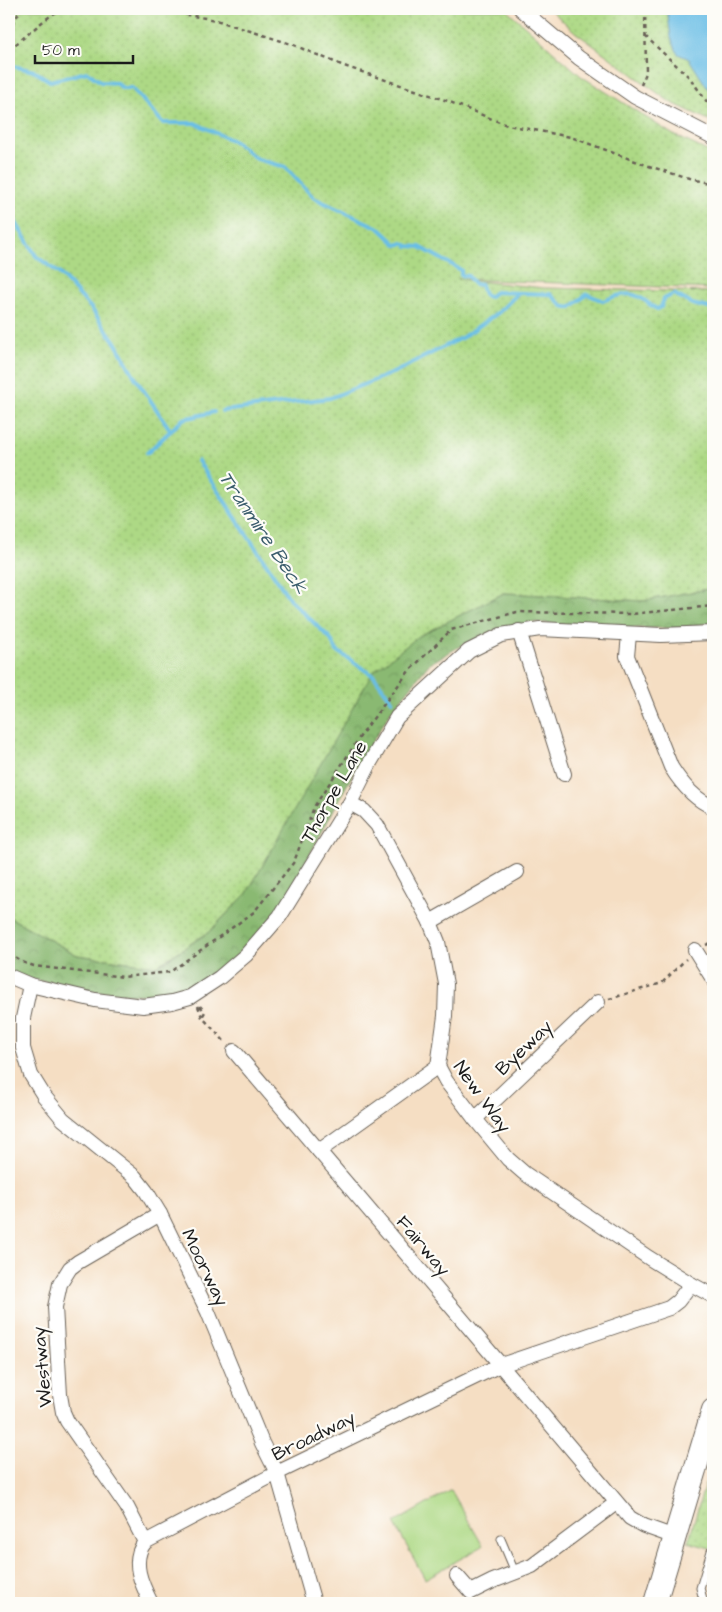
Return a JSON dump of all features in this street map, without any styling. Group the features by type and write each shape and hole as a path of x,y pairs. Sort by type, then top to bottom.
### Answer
{"main road":[{"path":"655,1603 713,1410"}],"street":[{"path":"521,9 579,58 635,97 713,137"},
{"name":"Thorpe Lane","path":"9,976 30,985 94,1000 143,1006 172,1002 190,997 219,978 246,955 280,916 350,803 397,717 469,651 501,634 540,629 666,635 713,633"},
{"path":"519,631 564,774"},
{"path":"630,634 627,656 671,767 680,781 694,795 713,807"},
{"name":"New Way","path":"350,803 364,811 377,825 430,922 438,942 446,984 445,1016 438,1066 446,1081 508,1159 524,1173 690,1284 713,1296"},
{"path":"430,922 517,872"},
{"path":"695,950 713,978"},
{"name":"Moorway","path":"30,985 23,1018 23,1048 31,1075 44,1096 63,1119 135,1177 160,1214 208,1312 262,1442 277,1473 314,1603"},
{"name":"Byeway","path":"475,1119 598,1002"},
{"name":"Fairway","path":"234,1051 616,1503 630,1518 644,1526 676,1537"},
{"path":"319,1152 438,1066"},
{"name":"Westway","path":"145,1542 127,1507 72,1429 63,1412 60,1396 55,1307 60,1284 70,1268 160,1214"},
{"name":"Broadway","path":"145,1542 277,1473 501,1365 669,1308 678,1301 690,1284"},
{"path":"457,1576 471,1592 532,1566 616,1503"},
{"path":"145,1542 141,1547 138,1566 140,1578 151,1603"}],"lane":[{"path":"501,1539 515,1572"},
{"path":"704,1603 700,1588 711,1551"}],"path":[{"path":"12,24 13,9"},
{"path":"9,31 21,9"},
{"path":"9,49 44,20 62,9"},
{"path":"154,9 216,20 282,41 344,66 445,100 507,125 571,137 655,168 689,179 713,184"},
{"path":"162,9 170,12"},
{"path":"640,87 646,73 645,9"},
{"path":"646,36 690,78 707,102 713,104"},
{"path":"9,954 22,962 34,966 123,977 170,972 254,912 294,862 314,807 363,732 392,692"},
{"path":"598,1002 662,983 695,950 713,942"},
{"path":"197,1003 202,1017 234,1051"},
{"path":"202,1017 205,1012 204,1010"}],"green space":[{"path":"9,9 506,9 581,76 672,134 713,154 713,289 458,279 544,288 713,292 713,588 643,601 504,593 419,636 307,790 247,893 209,932 156,966 77,955 9,917"},
{"path":"550,9 713,9 713,122 670,102 575,32"},
{"path":"713,588 713,622 683,628 604,628 531,622 495,630 462,645 429,664 390,713 356,768 282,907 247,947 201,986 161,996 86,991 31,979 9,971 9,917 77,955 157,966 209,932 247,893 373,672 419,636 504,593 643,601"},
{"path":"705,1484 713,1485 713,1549 688,1542"},
{"path":"451,1490 483,1546 425,1579 394,1523"}],"water":[{"path":"667,9 713,9 713,94 689,59 678,54 671,38"}],"waterway":[{"path":"9,65 34,71 50,81 87,72 101,82 117,83 122,88 132,88 163,123 195,123 235,142 257,159 285,167 314,198 379,228 397,245 403,243 408,246 420,247 461,270 461,275 468,276 474,284 481,285 484,295 489,297 495,292 550,294 563,306 570,308 587,294 603,301 630,294 641,298 657,309 661,307 664,299 674,294 692,304 713,309"},
{"path":"9,211 36,256 60,274 91,308 115,342 136,379 171,431"},
{"path":"222,411 330,398 395,372 463,337 499,312 518,293"},
{"path":"147,453 183,419 214,412"},
{"name":"Tranmire Beck","path":"198,461 291,601 330,638 337,651 374,676 392,701"}]}
